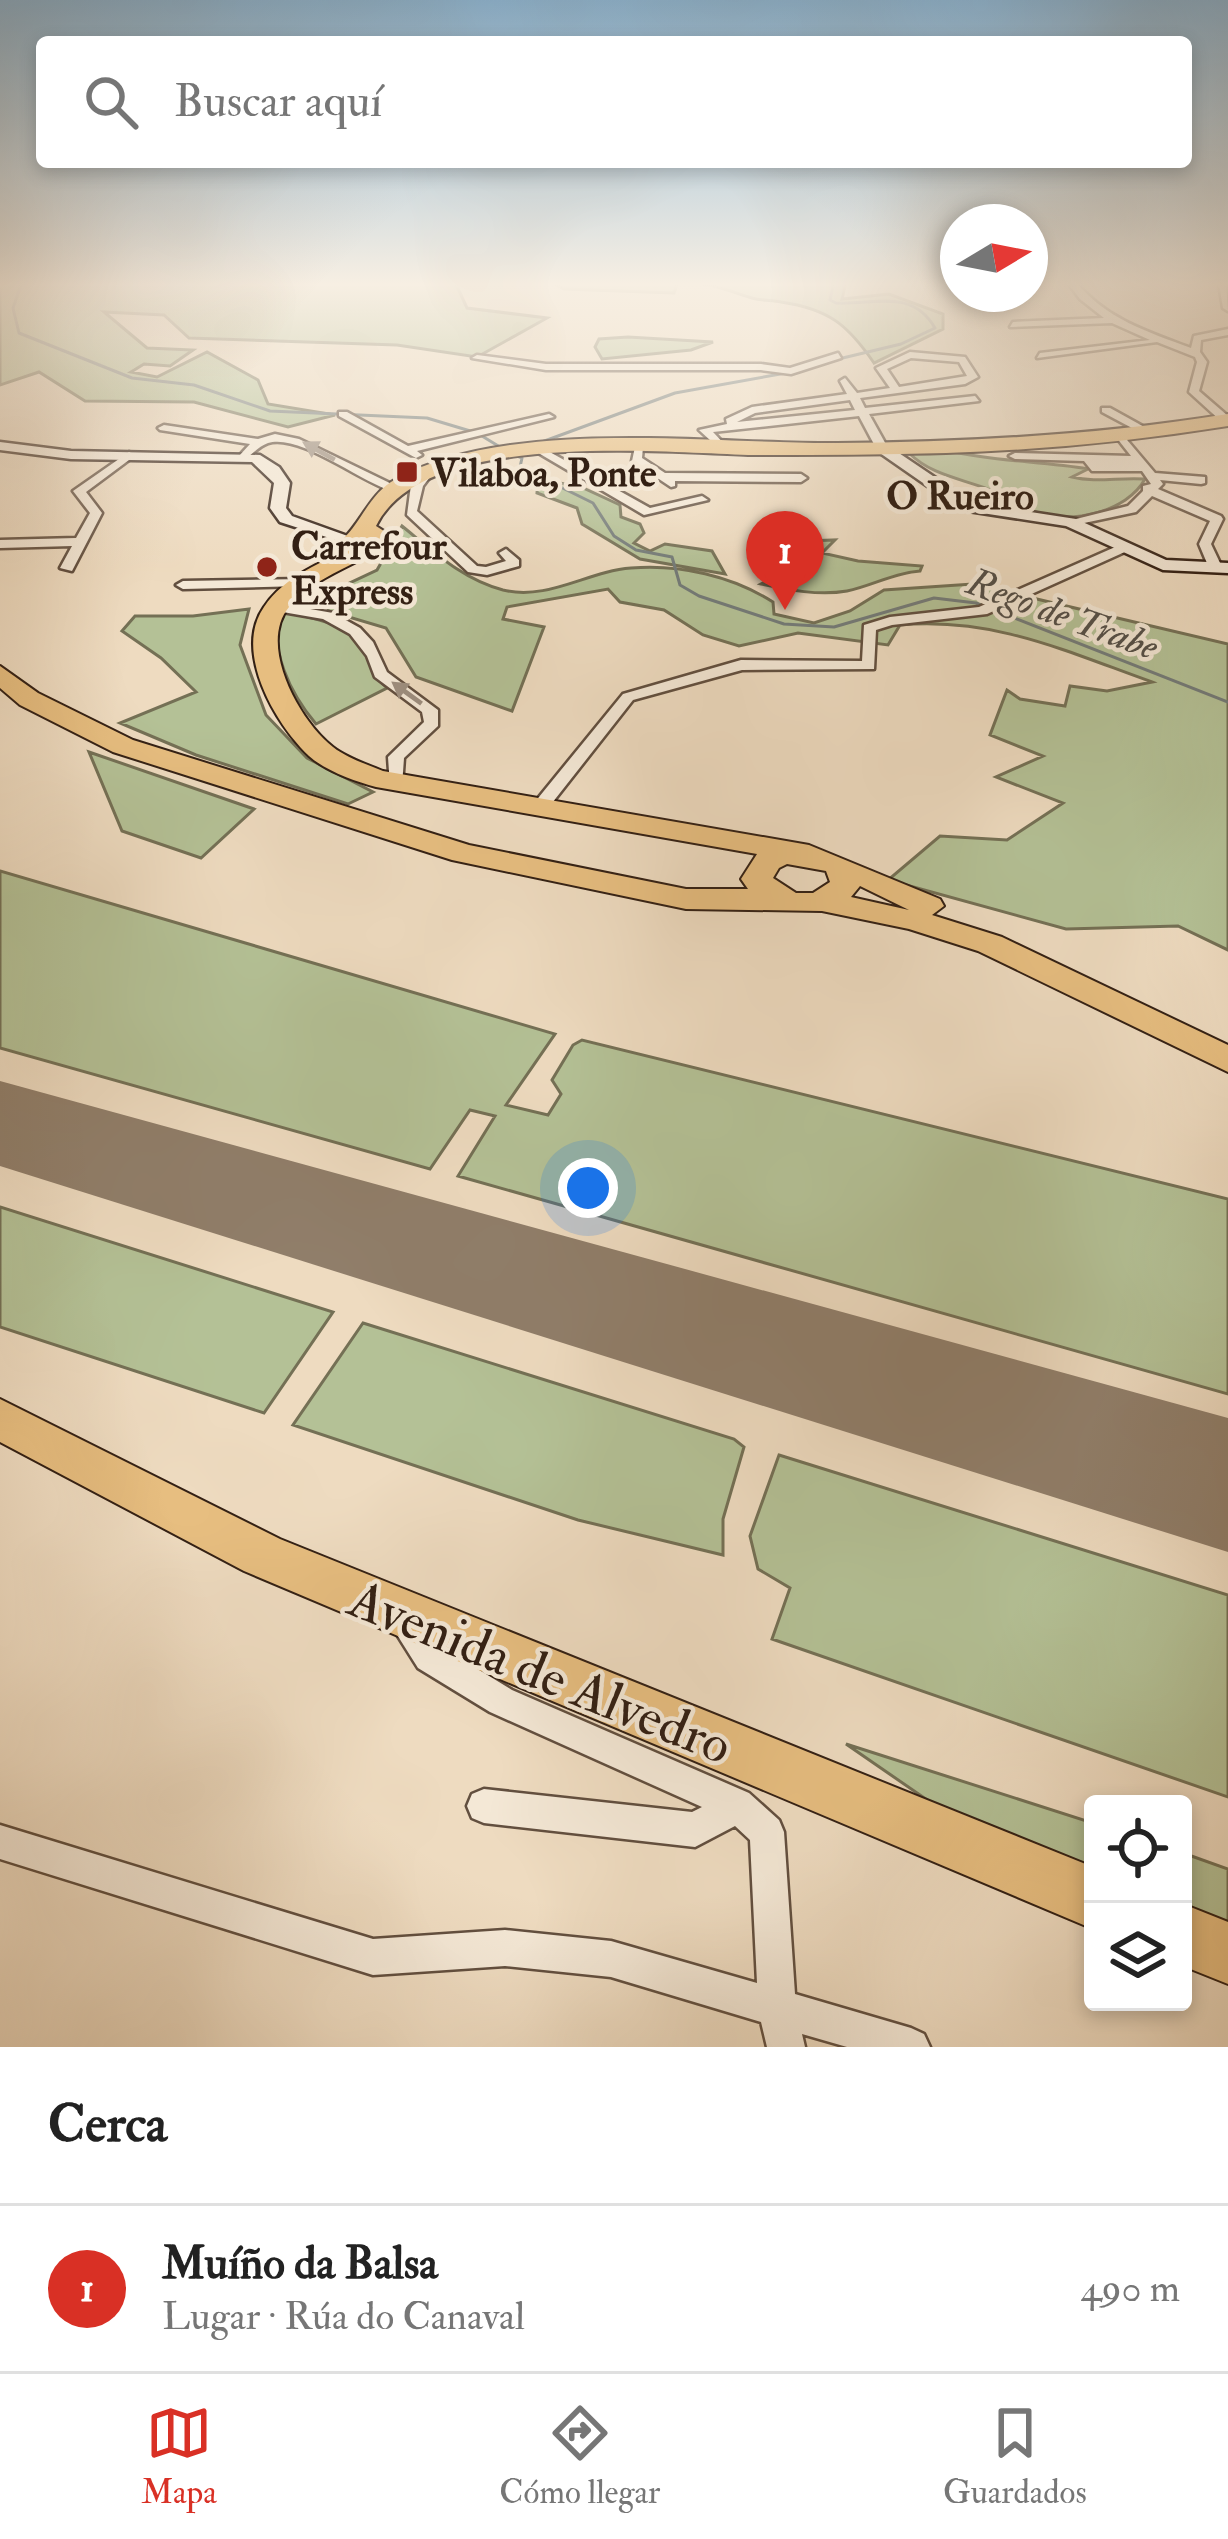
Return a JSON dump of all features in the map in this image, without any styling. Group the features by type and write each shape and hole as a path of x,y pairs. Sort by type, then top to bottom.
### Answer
{"highway":[{"path":"278,604 434,471 503,456 536,450 883,448 1122,437 1227,420"},
{"path":"278,604 377,545 366,527"},
{"path":"366,527 328,566 278,604 262,631 262,649 285,699 318,750 376,778 809,854 953,918 990,944"},
{"path":"0,674 29,699 123,746 463,854 686,899 764,886 916,921 990,944 1228,1060"},
{"path":"680,832 745,864 764,886"},
{"path":"764,886 768,860 809,854"},
{"path":"822,902 842,891 846,883 840,867"},
{"name":"Avenida de Alvedro","path":"0,1419 262,1555 398,1613 510,1682 1084,1895"},
{"path":"1192,1939 1228,1953"}],"street":[{"path":"767,378 770,384"},
{"path":"759,409 770,384 786,378"},
{"path":"887,378 896,390"},
{"path":"736,427 730,421 734,416 759,409 970,378"},
{"path":"1198,378 1194,392 1227,420"},
{"path":"845,381 883,448 968,507 1070,522 1163,565 1221,566"},
{"path":"723,449 705,430 975,399"},
{"path":"759,409 767,424 795,449"},
{"path":"1106,410 1151,434"},
{"path":"343,415 434,471"},
{"path":"406,450 549,417"},
{"path":"457,423 482,433"},
{"path":"164,428 258,442 293,437 366,527"},
{"path":"1070,522 1132,508 1157,484 1122,437"},
{"path":"245,455 258,442"},
{"path":"0,446 59,454 245,455 265,462 282,483 280,513 366,527 411,512 473,568 487,571 514,563 506,553"},
{"path":"536,450 648,512 702,500 636,459 639,449"},
{"path":"67,568 96,513 79,491 130,455"},
{"path":"1015,456 1088,458 1201,480"},
{"path":"660,477 801,478"},
{"path":"1147,489 1222,519 1205,544 1221,566"},
{"path":"0,544 79,542"},
{"path":"539,808 628,697 741,665 869,666 868,628 890,620 982,611 1122,548"},
{"path":"183,585 302,582"},
{"path":"278,604 320,613 356,629 374,648 380,674 430,710 432,722 396,757 396,782"},
{"path":"510,1682 737,1804 767,1832 777,2008 786,2047"},
{"path":"484,1806 694,1830 737,1804"},
{"path":"0,1842 373,1957 505,1948 611,1959 911,2047"}],"green space":[{"path":"48,378 253,378 268,404 335,415 288,427 194,402 85,401"},
{"path":"950,451 1088,469 1072,477 1081,479 1145,479 1125,500 1097,513 1050,516 935,471 909,453"},
{"path":"538,479 581,487 620,505 621,517 640,524 644,533 634,543 650,551 665,544 712,551 725,574 640,559 582,524 577,508 537,493"},
{"path":"402,526 461,572 503,590 536,592 615,570 668,568 740,585 773,602 774,614 814,623 850,611 884,590 973,584 1228,644 1228,950 1178,926 1066,929 888,880 940,836 1007,840 1063,803 996,777 1043,756 990,735 1007,690 1020,699 1065,706 1070,686 1107,691 1152,682 1059,648 967,626 900,625 888,645 798,633 739,646 703,635 664,610 620,602 608,589 507,607 503,619 544,627 512,711 416,677 386,628 305,604 377,570"},
{"path":"835,540 822,553 922,566 920,571 836,592 761,584 785,571 776,559 806,541"},
{"path":"249,609 240,645 266,715 307,758 373,792 348,804 196,755 120,723 196,692 161,658 122,631 135,616"},
{"path":"285,612 348,633 387,688 316,724 284,670 278,640"},
{"path":"89,752 254,809 201,858 122,831"},
{"path":"0,871 555,1034 506,1105 548,1115 561,1094 552,1080 573,1045 582,1040 1228,1199 1228,1394 458,1176 495,1116 470,1110 430,1169 0,1048"},
{"path":"0,1207 333,1312 264,1413 0,1327"},
{"path":"363,1323 734,1439 744,1447 723,1519 723,1555 578,1520 293,1425"},
{"path":"779,1455 1228,1595 1228,1797 772,1639 790,1588 758,1569 750,1536"},
{"path":"846,1744 1084,1820 1084,1870 933,1804"},
{"path":"1192,1856 1228,1869 1228,1924 1192,1912"}],"waterway":[{"name":"Rego de Trabe","path":"131,378 194,385 270,411 427,418 477,433 500,447"},
{"path":"539,443 675,393 761,378"},
{"name":"Rego de Trabe","path":"515,455 522,458 520,467 593,503 614,536 636,550 672,557 680,585 699,596 784,624 834,627 934,598 976,603 1228,702"}],"runway":[{"path":"0,1123 1228,1485"}],"place":[{"name":"Vilaboa, Ponte","path":"407,472"},
{"name":"Carrefour Express","path":"267,567"},
{"name":"Muíño da Balsa","path":"785,610"}],"district":[{"name":"O Rueiro","path":"960,495"}]}
